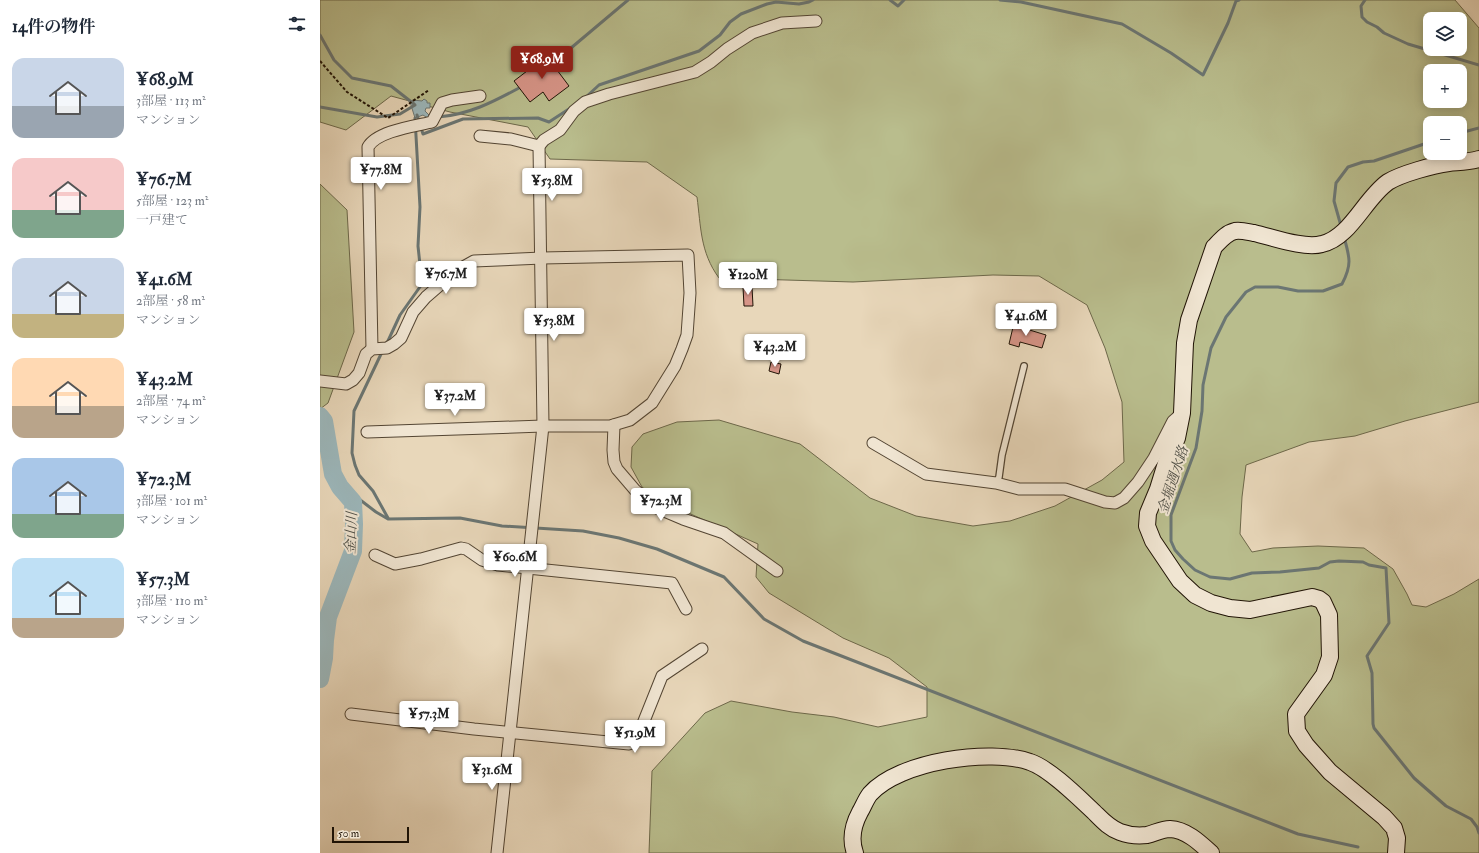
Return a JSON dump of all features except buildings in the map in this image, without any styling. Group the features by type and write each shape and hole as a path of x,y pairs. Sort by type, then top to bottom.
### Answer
{"street":[{"path":"497,853 543,426 542,258 539,146 544,140 560,130 574,111 585,102 608,94 695,72 711,62 727,49 752,34 782,23 816,20"},
{"path":"372,349 368,147 370,143 386,133 432,122 442,103 480,96"},
{"path":"480,136 511,139 539,146"},
{"path":"1396,853 1397,838 1394,828 1384,817 1330,772 1306,745 1297,731 1296,714 1324,675 1330,657 1328,615 1323,602 1312,597 1250,610 1230,608 1211,603 1195,595 1180,581 1154,541 1147,526 1148,512 1177,438 1182,413 1185,343 1189,320 1214,247 1222,238 1236,231 1248,232 1304,245 1315,246 1324,244 1331,241 1349,226 1375,194 1387,183 1396,178 1447,163 1479,159"},
{"path":"320,381 346,384 353,380 358,373 366,354 372,349 387,348 394,344 400,338 413,312 426,297 456,271 474,261 688,255 690,293 686,335 682,349 675,366 652,403 630,420 610,426 543,426 367,432"},
{"path":"872,443 926,474 996,482 1019,489 1065,489 1105,502 1115,503 1124,498 1138,482 1154,458 1173,421 1182,413"},
{"path":"614,425 614,462 617,469 635,490 657,508 683,520 724,533 778,571"},
{"path":"375,555 395,564 421,559 461,548 466,549 482,560 498,565 672,583 686,609"},
{"path":"351,714 474,729 629,744 634,742 638,736 662,676 702,648"},
{"path":"855,853 852,835 859,814 870,794 888,780 912,769 937,762 972,757 1002,757 1032,762 1076,795 1110,827 1120,832 1133,835 1146,835 1169,829 1177,830 1194,838 1211,853"}],"lane":[{"path":"996,482 999,477 1002,455 1024,366"}],"path":[{"path":"320,61 347,92 388,118 429,90"}],"green space":[{"path":"320,0 1455,0 1465,12 1423,12 1423,56 1467,56 1467,14 1479,28 1479,402 1405,421 1355,436 1309,442 1246,465 1242,497 1240,534 1252,552 1273,548 1318,546 1364,548 1393,569 1412,605 1426,607 1454,594 1479,579 1479,853 649,853 652,771 705,713 731,701 792,712 834,717 878,727 927,717 927,687 889,658 843,638 769,593 756,577 758,544 657,499 642,487 631,467 632,447 643,434 677,422 719,420 800,444 870,498 916,516 973,526 1010,521 1055,506 1102,480 1124,462 1122,402 1105,348 1087,305 1039,276 993,275 853,282 719,278 708,259 702,239 697,197 647,162 550,159 528,127 450,112 391,96 346,130 320,122"},
{"path":"320,184 347,210 354,332 328,403 320,409"}],"water":[{"path":"424,99 427,103 430,103 430,108 426,108 425,111 431,117 429,119 423,115 415,118 410,102 413,100 422,101"}],"waterway":[{"path":"552,64 628,0"},
{"path":"586,97 599,85 699,51 720,35 730,22 741,14 776,2 799,4 813,0"},
{"path":"890,0 898,6 904,0"},
{"path":"1000,0 1021,2 1122,24 1171,53 1203,75 1228,23 1236,1 1239,0"},
{"name":"金堀週水路","path":"1365,0 1361,6 1362,17 1384,33 1408,44 1479,65"},
{"path":"320,35 334,60 352,78 391,86 414,104"},
{"path":"438,117 470,111 490,103 519,88"},
{"path":"320,107 377,117 400,114 415,105"},
{"path":"417,115 423,134 463,119 538,118 549,122 572,107"},
{"path":"387,343 400,315 422,284 418,246 420,207 415,118"},
{"name":"金堀週水路","path":"1467,131 1479,128"},
{"name":"金堀週水路","path":"1341,226 1334,201 1336,183 1348,167 1363,162 1374,161 1423,144"},
{"name":"金堀週水路","path":"1344,237 1349,256 1349,266 1342,284 1323,291 1298,291 1278,287 1255,287 1246,292 1226,317 1211,348 1203,385 1202,411 1196,448 1171,515 1171,541 1175,550 1183,559 1195,570 1210,577 1230,579 1252,573 1319,568 1330,562 1339,561 1363,562 1369,565 1386,568 1389,623 1367,656 1372,673 1374,728 1414,778 1446,806 1471,819 1477,827 1479,833"},
{"path":"382,352 354,411 352,453 359,475 373,491 388,518"},
{"name":"金山川","path":"320,416 324,421 333,474 340,487 353,502 354,524 353,551 328,617 324,658 320,679"},
{"path":"345,493 359,499 388,519 460,518 502,526 583,531 619,538 657,549 724,577 764,619 803,641 1298,834 1358,847"}]}
